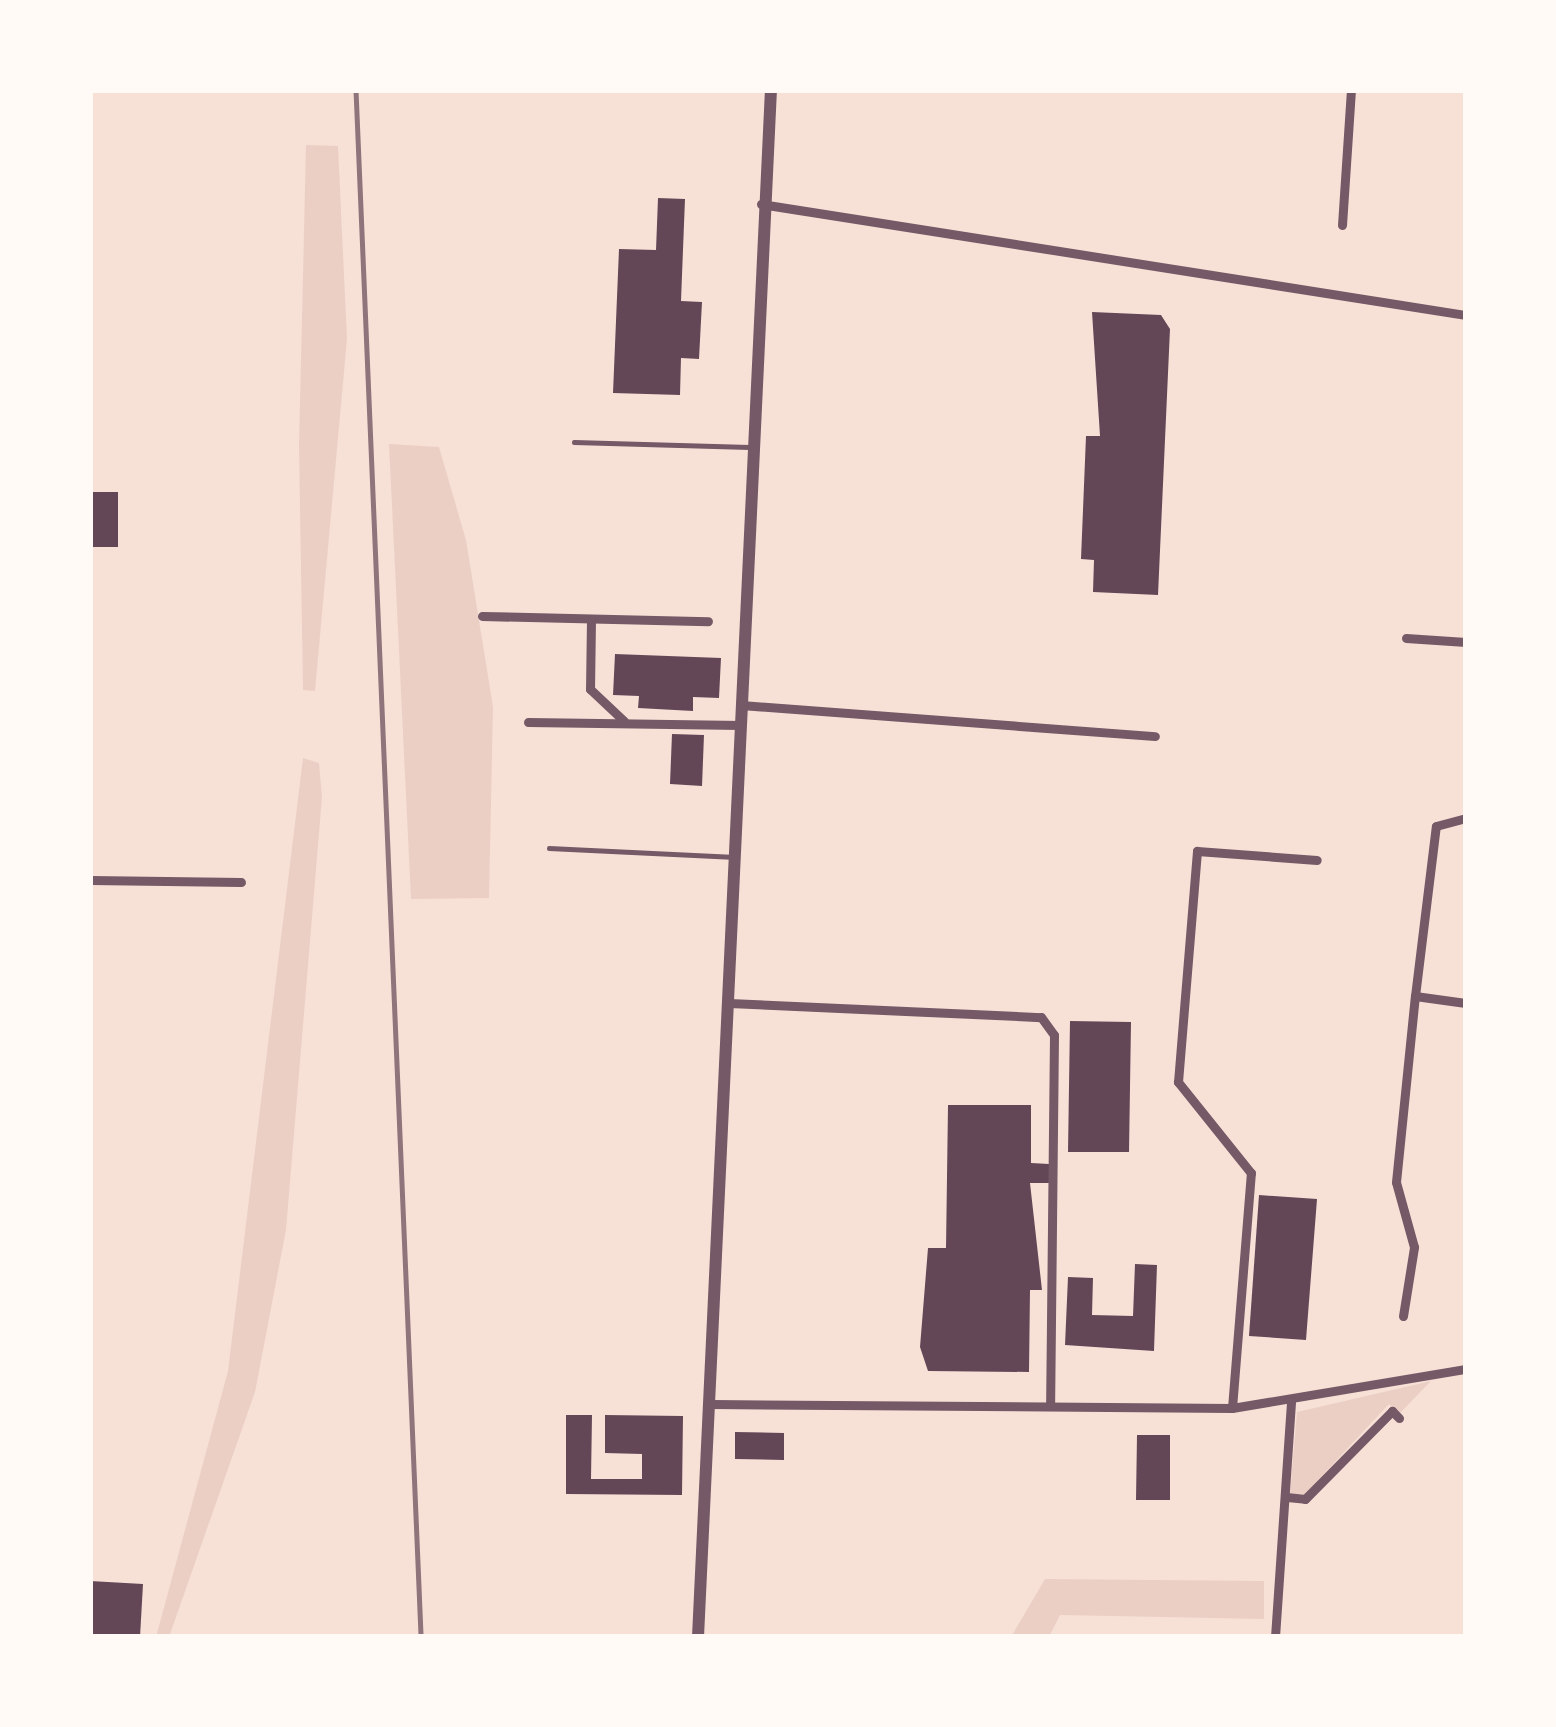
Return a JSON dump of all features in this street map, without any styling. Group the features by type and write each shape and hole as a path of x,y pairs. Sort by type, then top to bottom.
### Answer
{"street":[{"path":"698,1637 712,1404 761,204 771,90"},
{"path":"1342,225 1351,90"},
{"path":"761,204 1466,315"},
{"path":"482,616 708,621"},
{"path":"591,619 590,689 624,721"},
{"path":"1406,638 1466,642"},
{"path":"741,705 1155,736"},
{"path":"528,722 741,725"},
{"path":"1403,1316 1414,1247 1396,1182 1436,826 1466,818"},
{"path":"1232,1408 1251,1173 1178,1082 1197,851 1317,860"},
{"path":"90,880 241,882"},
{"path":"1415,996 1466,1003"},
{"path":"729,1003 1041,1017 1054,1035 1050,1404"},
{"path":"712,1404 1232,1408 1292,1402 1466,1369"},
{"path":"1276,1637 1292,1402"},
{"path":"1287,1497 1306,1499 1392,1411 1399,1418"}],"lane":[{"path":"574,442 750,447"},
{"path":"550,848 735,857"}],"shaded area":[{"path":"306,145 338,146 347,339 315,691 303,690 299,445"},
{"path":"389,444 439,447 466,540 493,707 489,898 411,899"},
{"path":"303,758 319,763 322,797 286,1230 255,1392 169,1637 156,1637 228,1371"},
{"path":"1431,1381 1399,1414 1389,1404 1304,1495 1290,1493 1297,1412"},
{"path":"1045,1579 1264,1581 1264,1619 1060,1615 1049,1637 1011,1637"}],"building":[{"path":"658,198 685,199 681,301 702,302 699,359 681,358 680,395 613,393 619,249 656,250"},
{"path":"1092,312 1161,315 1170,329 1158,595 1093,592 1094,560 1081,559 1086,436 1100,436"},
{"path":"90,492 118,492 118,547 90,547"},
{"path":"615,654 721,658 719,698 693,697 693,711 638,708 639,696 613,695"},
{"path":"672,734 704,735 702,786 670,784"},
{"path":"1070,1021 1131,1022 1129,1152 1068,1152"},
{"path":"948,1105 1031,1105 1031,1163 1049,1164 1049,1183 1030,1183 1042,1290 1030,1290 1029,1372 928,1371 920,1347 928,1248 946,1248"},
{"path":"1259,1195 1317,1199 1306,1340 1249,1336"},
{"path":"1135,1264 1157,1265 1154,1351 1065,1345 1068,1277 1093,1278 1092,1315 1133,1316"},
{"path":"566,1415 592,1415 591,1479 642,1479 642,1454 605,1453 605,1415 683,1416 682,1495 566,1494"},
{"path":"735,1432 784,1433 784,1460 735,1459"},
{"path":"1137,1435 1170,1435 1170,1500 1136,1500"},
{"path":"90,1581 143,1584 140,1637 90,1637"}],"railway":[{"path":"356,90 421,1637"}]}
